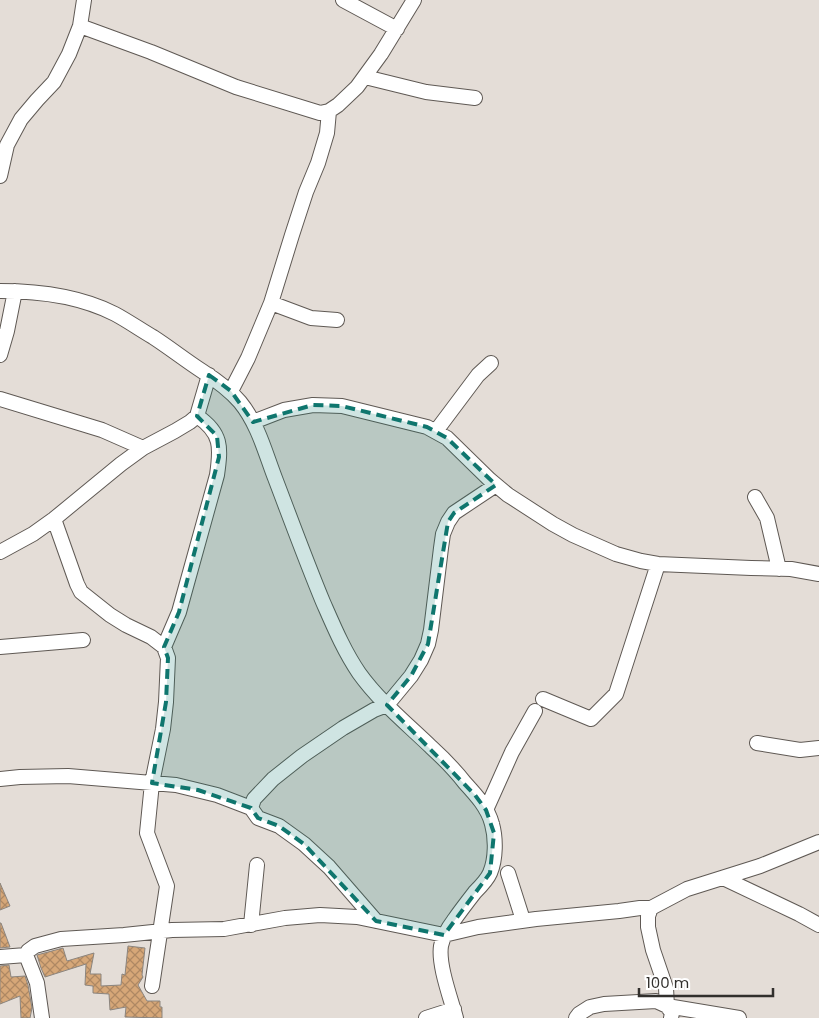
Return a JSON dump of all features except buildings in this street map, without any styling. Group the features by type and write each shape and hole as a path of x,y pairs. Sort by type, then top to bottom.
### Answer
{"street":[{"path":"0,176 7,145 21,120 54,82 69,54 80,26 84,0"},
{"path":"342,0 397,29"},
{"path":"80,26 151,52 236,87 320,113 338,106 358,87 414,0"},
{"path":"365,77 426,92 475,98"},
{"path":"231,391 248,358 271,303 306,192 325,141 329,111"},
{"path":"0,291 50,294 73,299 115,314 164,344 231,391 253,422 265,448 310,570 338,637 349,658 362,677 387,706 450,765 476,795 486,810 492,822 494,833 493,863 490,873 444,935 440,953 455,1013 426,1018"},
{"path":"0,355 15,291"},
{"path":"271,303 311,318 337,320"},
{"path":"436,431 478,375 491,363"},
{"path":"0,552 33,534 54,519 143,448 190,422 197,416 209,375"},
{"path":"0,399 102,430 143,448"},
{"path":"253,422 284,410 313,405 342,406 427,427 446,438 508,495 573,535 616,554 658,564 791,568 819,574"},
{"path":"164,647 179,612 216,475 219,457 217,436 207,423 197,416"},
{"path":"251,808 254,799 273,779 342,728 374,710 387,706 411,676 428,644 434,613 443,534 448,522 454,513 496,485"},
{"path":"756,497 767,518 779,569"},
{"path":"54,519 81,592 110,615 151,637 164,647 168,658 166,702 160,749 152,783 147,833 167,886 152,986"},
{"path":"543,699 591,719 616,694 658,564"},
{"path":"0,647 83,640"},
{"path":"486,810 512,752 535,711"},
{"path":"757,742 800,750 819,748"},
{"path":"0,780 20,777 68,776 176,785 217,795 251,808 258,818 278,826 304,844 328,867 376,920"},
{"path":"42,1018 36,983 26,955 28,950 36,946 61,939 172,930 224,929 285,918 320,915 376,920 444,935 478,927 523,920 651,908 687,889 760,866 819,842"},
{"path":"251,925 257,865"},
{"path":"508,874 523,920"},
{"path":"723,878 819,925"},
{"path":"651,908 648,916 648,927 653,950 666,988 669,1012"},
{"path":"0,957 26,955"},
{"path":"576,1018 590,1007 604,1004 656,1001 669,1012 739,1018"}],"highlighted area":[{"path":"209,375 231,391 253,422 313,405 342,406 427,427 447,438 496,485 454,513 448,522 428,644 411,676 387,705 475,795 486,810 494,833 490,873 444,935 376,921 304,844 279,826 258,818 251,808 198,790 152,783 166,702 168,658 164,647 179,612 219,457 217,436 197,416"}]}
